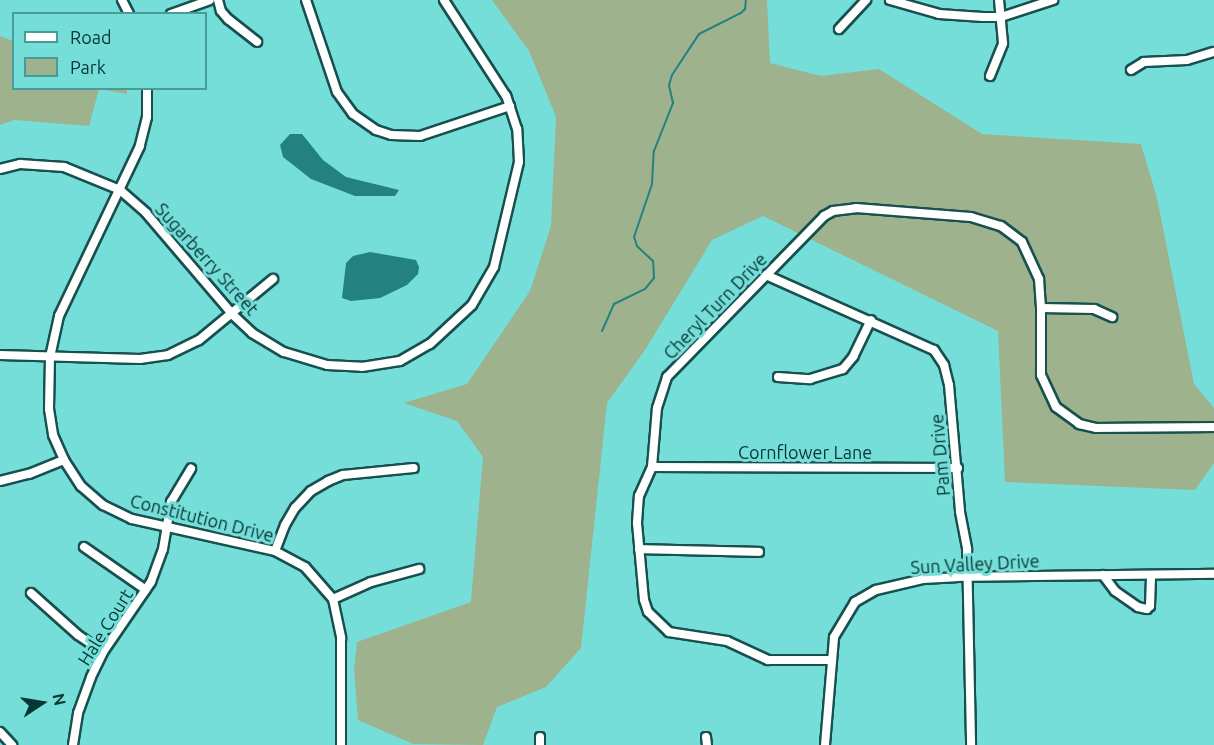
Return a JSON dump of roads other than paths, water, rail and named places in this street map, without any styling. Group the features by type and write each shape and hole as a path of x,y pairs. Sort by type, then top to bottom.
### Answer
{"street":[{"path":"177,12 210,0"},
{"path":"218,0 228,19 257,42"},
{"path":"306,0 337,92 353,114 376,130 390,135 420,136 510,106"},
{"name":"Sugarberry Street","path":"0,170 20,164 64,167 120,190 146,213 233,315 252,333 284,352 327,365 362,368 400,361 430,344 472,305 494,267 519,162 517,129 510,106 495,75 444,0"},
{"path":"839,29 866,0"},
{"path":"890,0 953,16 1001,17 1053,0"},
{"path":"990,76 1001,51 999,0"},
{"path":"1131,70 1144,62 1187,60 1214,52"},
{"name":"Constitution Drive","path":"147,90 147,117 140,146 59,316 50,357 49,409 53,435 64,460 81,486 103,505 132,519 275,551 305,567 333,599 341,638 341,745"},
{"name":"Cheryl Turn Drive","path":"832,660 768,660 727,641 669,632 655,620 646,606 637,523 639,496 652,467 657,408 667,377 813,225 833,211 856,208 988,220 1011,232 1029,253 1038,279 1041,308 1041,375 1044,387 1056,407 1078,424 1096,428 1214,427"},
{"name":"Pam Drive","path":"766,275 934,350 944,365 949,385 968,577 971,745"},
{"path":"0,355 156,358 182,350 233,315 273,279"},
{"path":"1041,308 1094,309 1112,317"},
{"path":"778,377 810,379 843,369 853,357 871,320"},
{"path":"0,481 29,474 64,460"},
{"name":"Cornflower Lane","path":"652,467 958,468"},
{"path":"275,551 285,525 295,508 310,492 328,480 343,475 414,468"},
{"name":"Hale Court","path":"73,745 85,693 103,651 146,590 160,559 174,495 191,469"},
{"path":"84,547 146,590"},
{"path":"639,549 759,552"},
{"path":"333,599 371,582 418,568"},
{"name":"Sun Valley Drive","path":"825,745 834,637 847,611 865,595 882,588 923,579 1214,574"},
{"path":"1103,575 1115,591 1138,607 1147,609 1150,606 1151,575"},
{"path":"31,593 78,635 103,651"},
{"path":"0,732 12,745"}],"water":[{"path":"290,134 302,134 323,160 346,177 399,190 395,196 355,196 311,179 283,157 280,145"},
{"path":"370,252 416,260 419,267 418,274 407,285 380,298 351,301 342,298 346,263 353,256"}],"waterway":[{"path":"602,331 614,304 645,289 654,278 653,261 637,246 634,237 652,184 654,151 673,103 669,85 672,75 699,34 741,13 745,9 746,0"}]}
